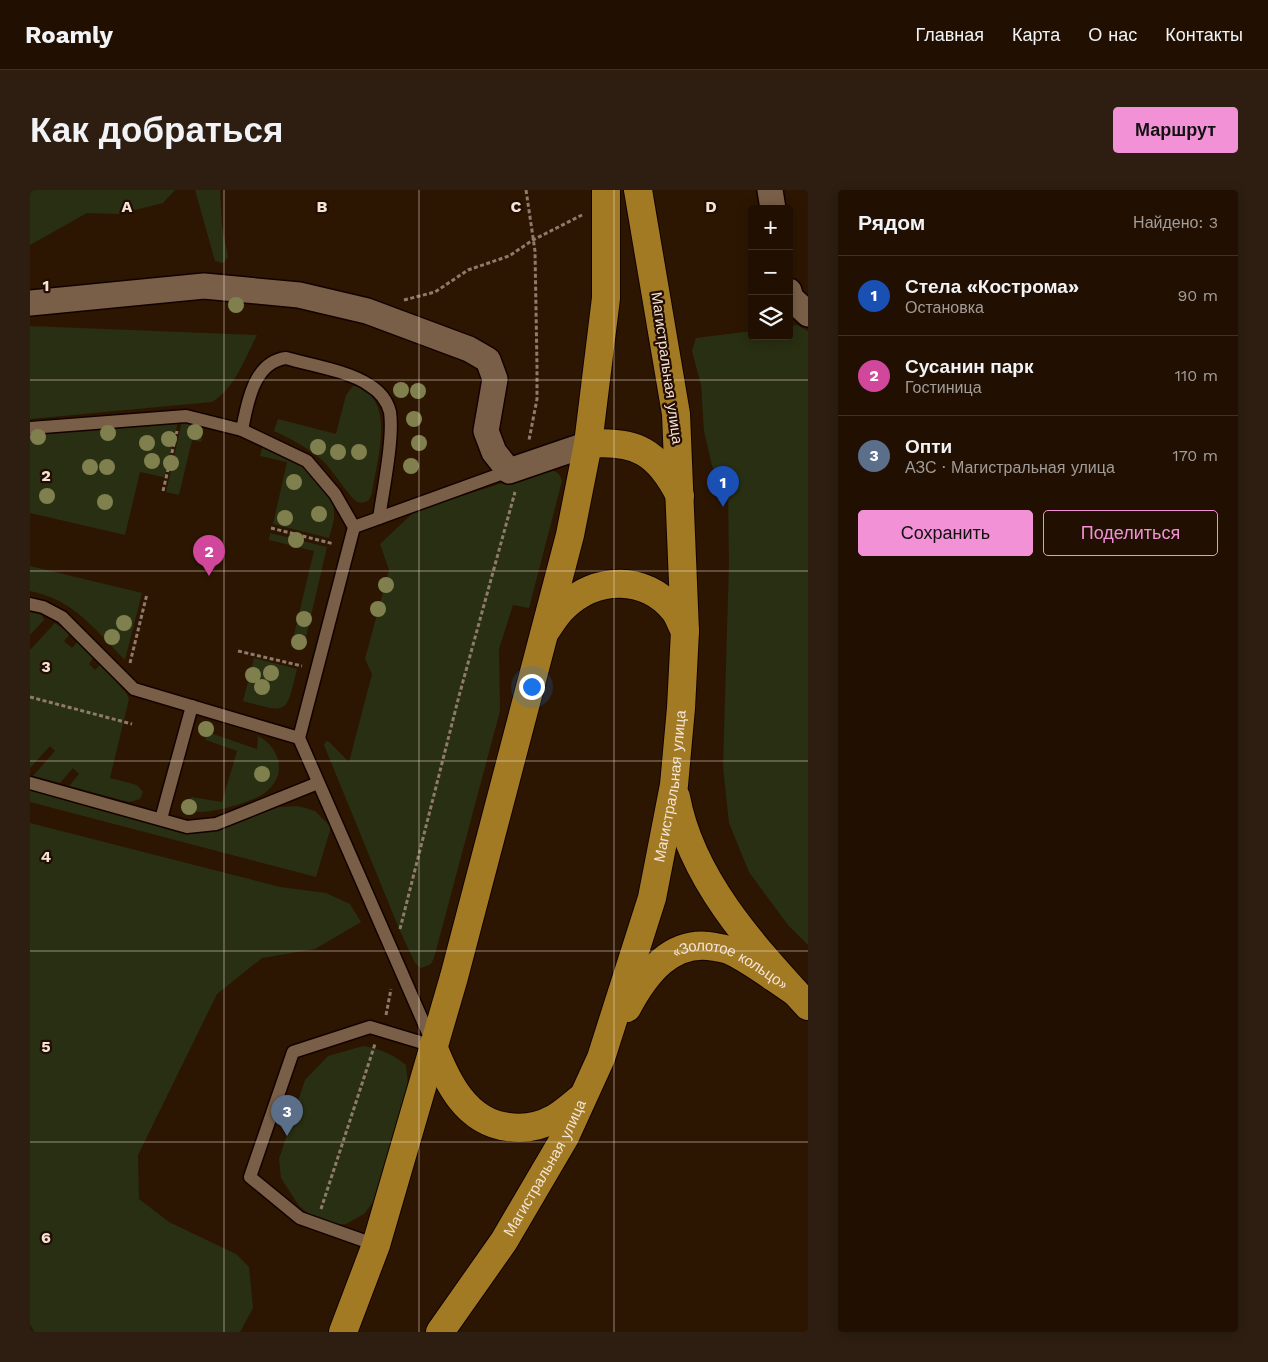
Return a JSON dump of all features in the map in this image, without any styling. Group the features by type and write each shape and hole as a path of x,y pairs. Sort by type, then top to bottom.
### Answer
{"highway":[{"path":"343,1332 376,1245 454,977 570,536 588,444 606,298 606,190"},
{"name":"Магистральная улица","path":"440,1332 504,1241 565,1137 602,1058 652,898 674,786 685,631 676,414 638,190"},
{"path":"588,444 613,442 635,447 654,458 670,476 681,499"},
{"path":"543,634 564,607 590,589 623,582 653,592 675,611 685,631"},
{"name":"«Золотое кольцо»","path":"674,786 680,819 702,872 726,909 801,999"},
{"name":"«Золотое кольцо»","path":"602,1058 637,989 657,964 678,949 702,944 732,951 801,999"},
{"path":"434,1046 442,1069 460,1099 478,1116 490,1123 516,1128 534,1127 554,1119 584,1096"}],"street":[{"path":"770,190 772,205"},
{"path":"30,303 204,286 299,295 366,311 469,349 488,360 495,380 486,431 494,452 516,469 588,444"},
{"path":"790,295 808,314"}],"lane":[{"path":"242,430 250,393 265,369 276,359 286,358 357,378 369,385 383,397 390,411 390,429 379,518"},
{"path":"30,428 181,416 242,430 307,461 335,494 354,527 299,738 434,1046"},
{"path":"354,527 516,469"},
{"path":"30,604 44,607 62,617 134,690 299,738"},
{"path":"161,819 192,706"},
{"path":"30,784 187,827 216,824 318,783"},
{"path":"376,1245 300,1218 250,1176 293,1052 370,1027 434,1046"}],"path":[{"path":"316,1224 389,1007 399,936 516,469 537,399 533,240 526,190"},
{"path":"401,301 435,292 468,270 509,256 533,240 587,212"},
{"path":"163,491 181,416"},
{"path":"272,528 349,547"},
{"path":"126,680 146,594"},
{"path":"238,651 317,670"},
{"path":"30,697 132,724"}],"green space":[{"path":"30,190 175,190 163,203 119,214 87,213 30,245"},
{"path":"195,190 220,190 222,226 228,257 223,263 215,261"},
{"path":"797,325 808,331 808,945 788,925 749,872 729,823 723,767 729,563 728,492 712,466 704,431 701,385 692,351 696,338 748,332 748,340 793,340 793,326"},
{"path":"30,326 257,335 233,381 212,402 30,419"},
{"path":"353,386 367,392 375,401 381,425 381,440 372,493 369,500 362,503 359,503 351,496 318,456 300,444 274,431 278,419 336,434 346,395"},
{"path":"178,421 165,476 140,472 125,535 30,513 30,431"},
{"path":"182,421 204,426 201,442 192,440 179,495 166,492"},
{"path":"263,444 297,462 317,478 325,488 331,499 334,511 329,538 273,524 287,462 260,456"},
{"path":"543,470 555,471 562,481 529,608 513,605 499,649 500,711 434,958 431,964 421,968 415,963 400,931 324,745 326,741 329,742 349,762 372,674 365,659 389,570 380,544 415,511"},
{"path":"270,533 327,547 303,650 291,647 314,551 269,540"},
{"path":"30,566 142,593 125,660 83,617 72,609 46,596 30,591"},
{"path":"30,612 42,615 44,620 30,635"},
{"path":"55,623 70,634 64,641 72,648 78,641 94,657 89,664 95,670 101,664 127,694 129,699 110,778 137,785 143,792 140,799 129,802 69,786 79,774 73,768 60,783 33,776 55,751 50,746 30,768 30,650"},
{"path":"254,658 297,669 290,695 283,707 269,708 243,701"},
{"path":"203,721 211,723 213,734 257,749 258,736 272,747 276,754 279,770 273,785 266,792 239,804 213,811 192,812 186,809 186,801 192,797 222,802 237,751 206,740"},
{"path":"30,789 218,830 279,807 298,806 315,811 331,827 316,877 30,802"},
{"path":"30,823 280,887 326,893 350,904 361,922 315,949 262,958 217,994 138,1155 139,1199 169,1222 236,1254 249,1267 253,1308 240,1332 34,1332 30,1324"},
{"path":"363,1046 386,1053 406,1065 408,1086 379,1194 364,1214 346,1224 332,1225 312,1216 299,1206 281,1178 279,1159 305,1080 328,1056"}],"place":[{"name":"Стела «Кострома»","path":"723,507"},
{"name":"Сусанин парк","path":"209,576"},
{"name":"Опти","path":"287,1136"}]}
